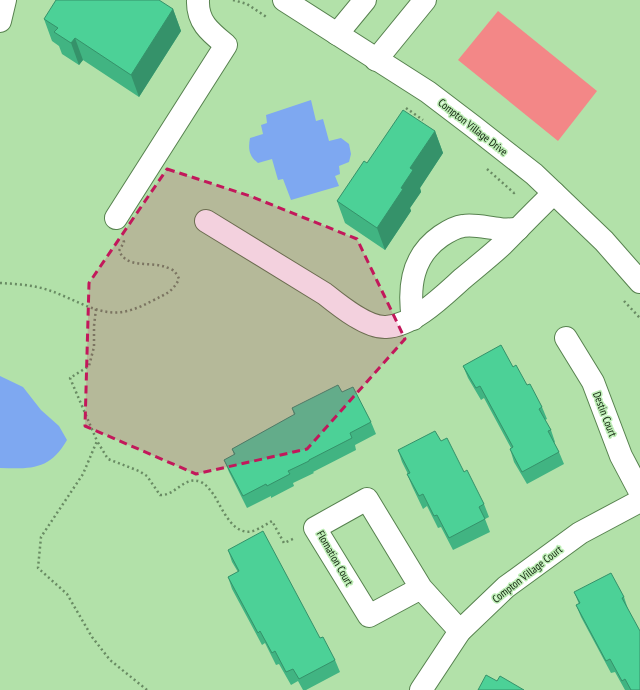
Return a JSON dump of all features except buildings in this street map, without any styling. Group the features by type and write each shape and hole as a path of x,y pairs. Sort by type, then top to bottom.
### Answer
{"street":[{"path":"0,21 5,0"},
{"path":"116,218 226,45 212,34 203,23 198,11 198,0"},
{"name":"Compton Village Drive","path":"284,0 428,92 534,174 604,241 640,282"},
{"path":"337,34 365,0"},
{"path":"376,60 425,0"},
{"path":"206,221 325,294 361,320 376,326 386,327 413,319 430,307 501,246 554,193"},
{"path":"413,319 411,302 415,269 422,255 435,240 450,230 463,226 501,229 518,228"},
{"name":"Destin Court","path":"566,338 592,382 621,456 640,492"},
{"name":"Flomation Court","path":"421,588 369,616 315,528 367,499 421,588 460,631"},
{"name":"Compton Village Court","path":"421,690 460,631 506,587 580,533 640,501"}],"path":[{"path":"233,0 247,4 270,19"},
{"path":"406,108 428,123"},
{"path":"484,166 514,192 517,191 537,210"},
{"path":"0,284 30,286 51,290 96,309 109,312 125,312 143,306 175,288 180,279 174,270 162,266 130,263 122,257 119,251 124,242 116,218"},
{"path":"623,299 640,318"},
{"path":"96,309 94,347 89,366 70,378 97,441 108,459 139,470 146,476 160,495 170,493 186,482 193,480 201,482 208,486 224,514 238,530 245,532 256,530 272,521 284,544 315,528"},
{"path":"97,441 83,474 41,537 38,568 66,594 92,637 110,660 147,690"}],"highlighted area":[{"path":"167,169 250,196 357,239 405,339 307,449 196,474 85,426 89,283"}],"shaded area":[{"path":"498,11 597,91 558,141 458,60"}],"water":[{"path":"311,100 316,121 323,119 329,141 341,138 349,144 351,154 349,162 339,166 340,174 335,176 339,186 291,200 283,179 278,180 272,159 258,163 251,155 249,149 250,138 263,134 261,125 267,123 266,115"},
{"path":"0,376 23,387 41,410 59,426 67,440 61,450 54,457 39,466 0,468"}]}
